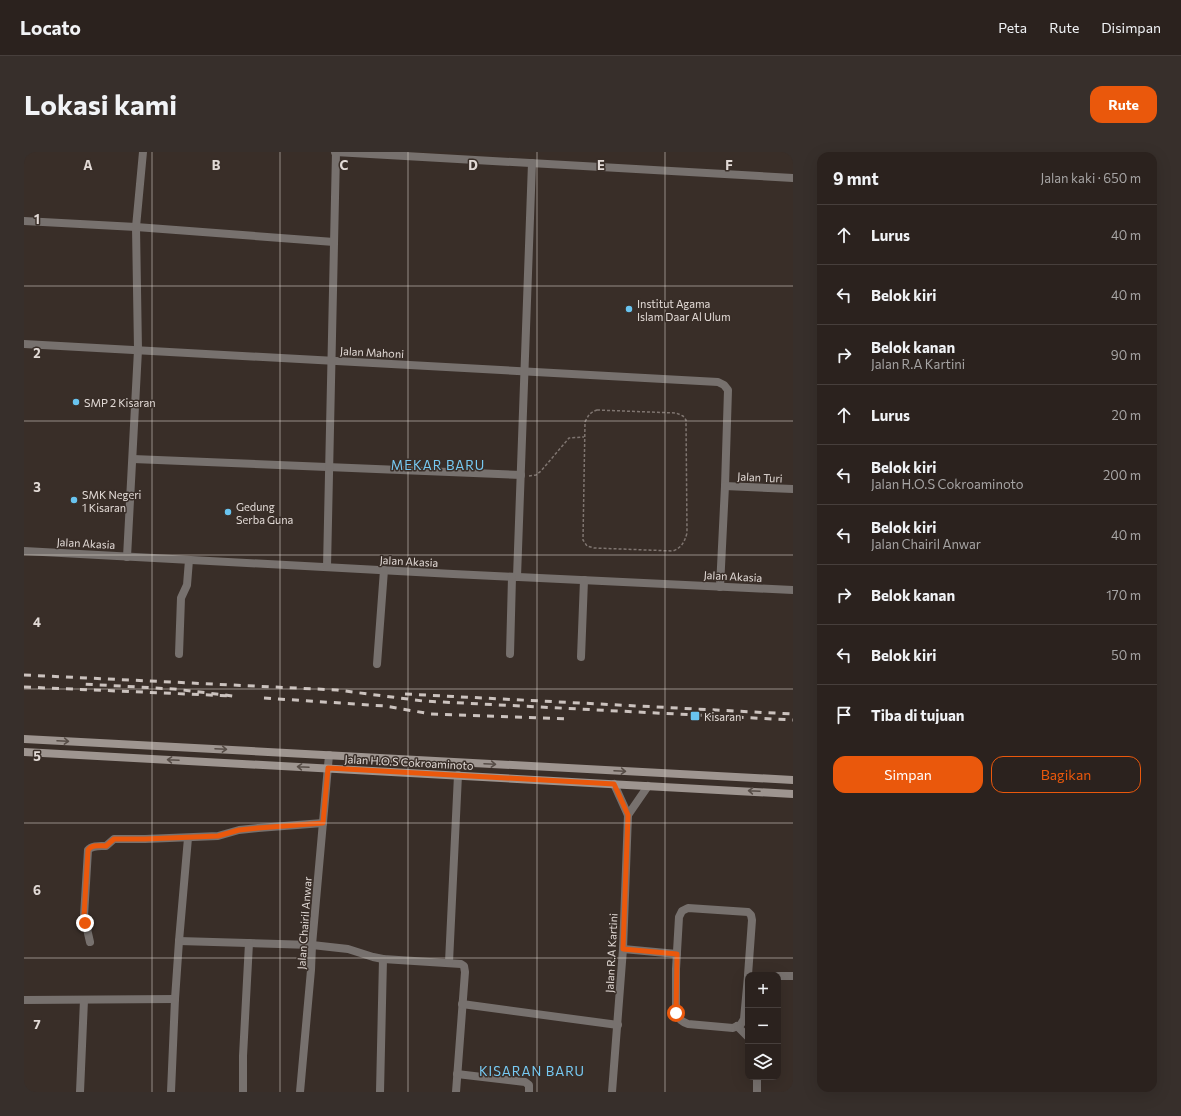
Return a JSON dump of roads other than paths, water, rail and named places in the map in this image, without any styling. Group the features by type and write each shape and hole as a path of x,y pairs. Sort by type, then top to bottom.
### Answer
{"main road":[{"name":"Jalan H.O.S Cokroaminoto","path":"24,739 793,780"},
{"name":"Jalan H.O.S Cokroaminoto","path":"24,752 793,794"}],"street":[{"path":"127,557 138,350 136,227 143,152"},
{"path":"327,567 336,152 793,178"},
{"path":"510,654 521,475 532,163"},
{"path":"24,221 136,227 334,242"},
{"name":"Jalan Mahoni","path":"24,344 718,382 724,385 728,390 725,486"},
{"path":"132,459 521,475"},
{"path":"720,586 725,486"},
{"name":"Jalan Turi","path":"725,486 793,489"},
{"name":"Jalan Akasia","path":"24,551 793,590"},
{"path":"179,654 181,598 187,585 189,560"},
{"path":"377,664 384,570"},
{"path":"581,657 584,580"},
{"name":"Jalan Chairil Anwar","path":"300,1092 312,970 312,945 329,755"},
{"path":"449,962 458,775"},
{"path":"614,784 628,815"},
{"path":"628,815 648,786"},
{"name":"Jalan R.A Kartini","path":"612,1092 623,949 628,815"},
{"path":"90,942 84,916 88,850 92,846 106,846 114,839 218,836 239,830 323,823"},
{"path":"171,1092 178,941 188,838"},
{"path":"745,1008 744,1019 741,1024 733,1028 688,1024 682,1022 677,1017 677,954 679,917 682,911 688,908 748,912 751,915 752,920 748,972"},
{"path":"178,941 312,945 348,949 383,959 449,962 461,964 464,966 465,972 456,1092"},
{"path":"243,1092 243,1056 249,943"},
{"path":"623,949 677,954"},
{"path":"380,1092 383,959"},
{"path":"781,976 793,976"},
{"path":"24,1000 175,999"},
{"path":"80,1092 84,1000"},
{"path":"462,1004 618,1025"},
{"path":"738,1026 745,1034"},
{"path":"457,1074 525,1082 529,1085 529,1092"},
{"path":"757,1080 757,1092"}],"railway":[{"path":"24,675 337,690 423,701 793,720"},
{"path":"24,687 233,696 174,689 82,684"},
{"path":"405,694 793,714"},
{"path":"264,698 385,706 431,714 569,719"}],"place":[{"name":"Institut Agama Islam Daar Al Ulum","path":"629,309"},
{"name":"SMP 2 Kisaran","path":"76,402"},
{"name":"SMK Negeri 1 Kisaran","path":"74,500"},
{"name":"Gedung Serba Guna","path":"228,512"},
{"name":"Kisaran","path":"695,716"}],"district":[{"name":"MEKAR BARU","path":"438,465"},
{"name":"KISARAN BARU","path":"532,1071"}]}
